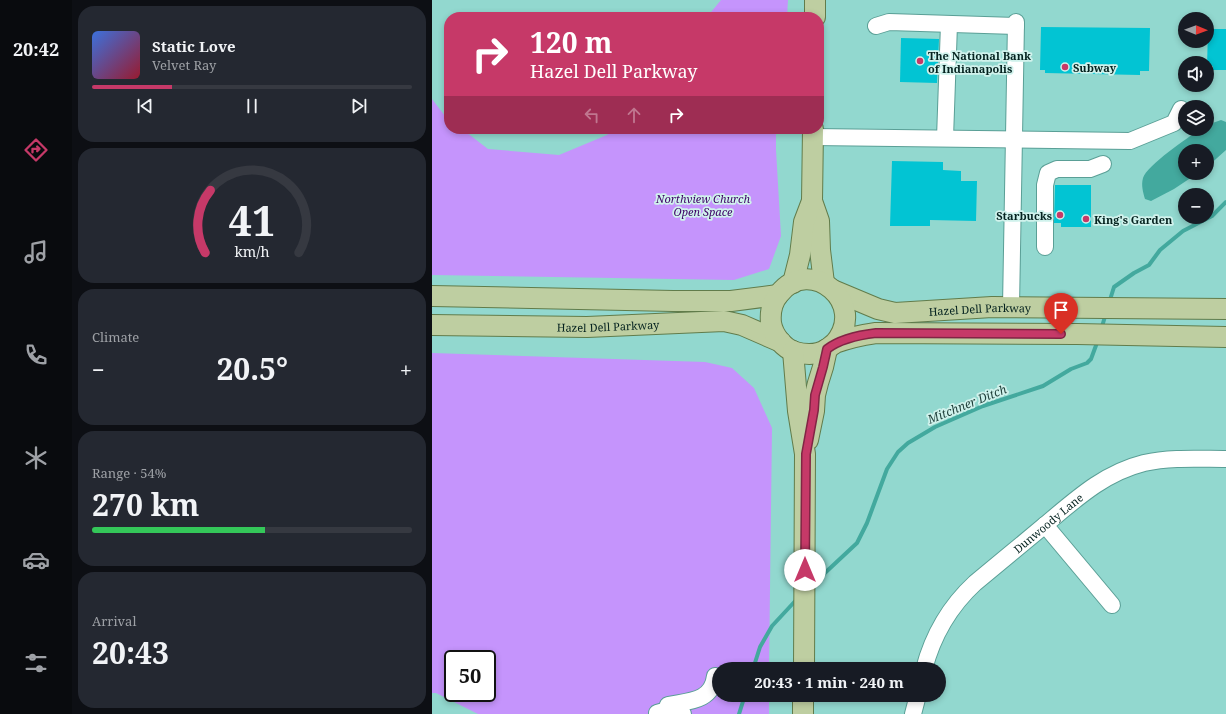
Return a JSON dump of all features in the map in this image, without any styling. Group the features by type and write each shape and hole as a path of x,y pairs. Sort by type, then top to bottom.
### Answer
{"main road":[{"path":"815,12 816,0"},
{"path":"793,283 800,255 804,222 812,201 813,134"},
{"path":"812,201 819,221 820,250 829,287"},
{"path":"806,280 818,281 829,287 842,302 845,321 841,333 830,346 819,353 802,354 787,347 773,330 771,316 772,308 778,295 782,290 793,283 806,280"},
{"name":"Hazel Dell Parkway","path":"829,287 878,309 895,313 1011,307 1226,309"},
{"path":"432,296 731,301 778,295"},
{"name":"Hazel Dell Parkway","path":"432,325 586,327 724,321 742,325 787,347"},
{"name":"Hazel Dell Parkway","path":"830,346 860,336 876,333 1077,334 1226,337"},
{"path":"804,662 806,454 814,410 815,395 830,346"},
{"path":"787,347 806,454"},
{"path":"803,702 803,714"}],"street":[{"path":"876,26 889,22 1016,24 1011,307"},
{"path":"945,138 949,24"},
{"path":"824,133 945,138 1130,141 1174,123 1178,115"},
{"path":"1045,246 1045,185 1048,173 1057,170 1090,169 1103,164"},
{"name":"Dunwoody Lane","path":"926,662 931,646 938,632 950,610 960,598 975,583 1091,487 1102,480 1134,466 1148,462 1166,460 1226,459"},
{"path":"1044,525 1112,605"},
{"path":"662,709 699,699 705,695 712,687"},
{"path":"913,714 916,702"},
{"path":"662,709 664,711 683,714"}],"green space":[{"path":"721,0 788,0 787,12 711,12"},
{"name":"Northview Church Open Space","path":"432,99 444,115 444,134 468,134 488,149 559,155 608,134 776,134 781,236 769,269 734,280 432,275"},
{"path":"432,353 705,362 732,368 754,388 772,428 769,662 712,662 712,702 769,702 769,714 478,714 454,702 496,702 496,650 444,650 444,697 436,693 432,693"}],"shaded area":[{"path":"1221,120 1226,122 1226,150 1214,161 1214,144 1179,144 1190,136 1214,136 1214,122"},
{"path":"1178,145 1178,180 1188,180 1151,201 1145,199 1142,188 1143,178 1152,166"}],"building":[{"path":"1041,27 1150,28 1149,71 1140,71 1140,75 1045,73 1045,70 1040,70"},
{"path":"1214,29 1226,29 1226,70 1214,70 1214,56 1207,56 1208,48 1214,48"},
{"name":"The National Bank of Indianapolis","path":"901,38 939,39 937,83 900,82"},
{"path":"892,161 943,162 943,170 961,171 961,181 977,181 976,221 930,220 930,226 890,226"},
{"path":"1055,185 1091,185 1091,227 1061,227 1061,223 1054,223"}],"waterway":[{"name":"Mitchner Ditch","path":"1109,303 1114,287 1134,273 1149,265 1160,250 1183,231 1212,216 1226,202"},
{"name":"Mitchner Ditch","path":"1101,330 1106,313"},
{"name":"Mitchner Ditch","path":"812,585 857,543 867,523 887,469 898,452 908,443 935,427 983,406 1043,386 1071,369 1087,363 1091,359 1098,340"},
{"name":"Mitchner Ditch","path":"755,662 760,647 772,626 798,598"},
{"name":"Mitchner Ditch","path":"739,714 743,702"}],"place":[{"name":"The National Bank of Indianapolis","path":"920,61"},
{"name":"Subway","path":"1065,67"},
{"name":"Starbucks","path":"1060,215"},
{"name":"King's Garden","path":"1086,219"}],"route":[{"path":"805,570 806,454 814,410 815,395 827,349 834,344 848,339 876,333 1061,334"}]}
